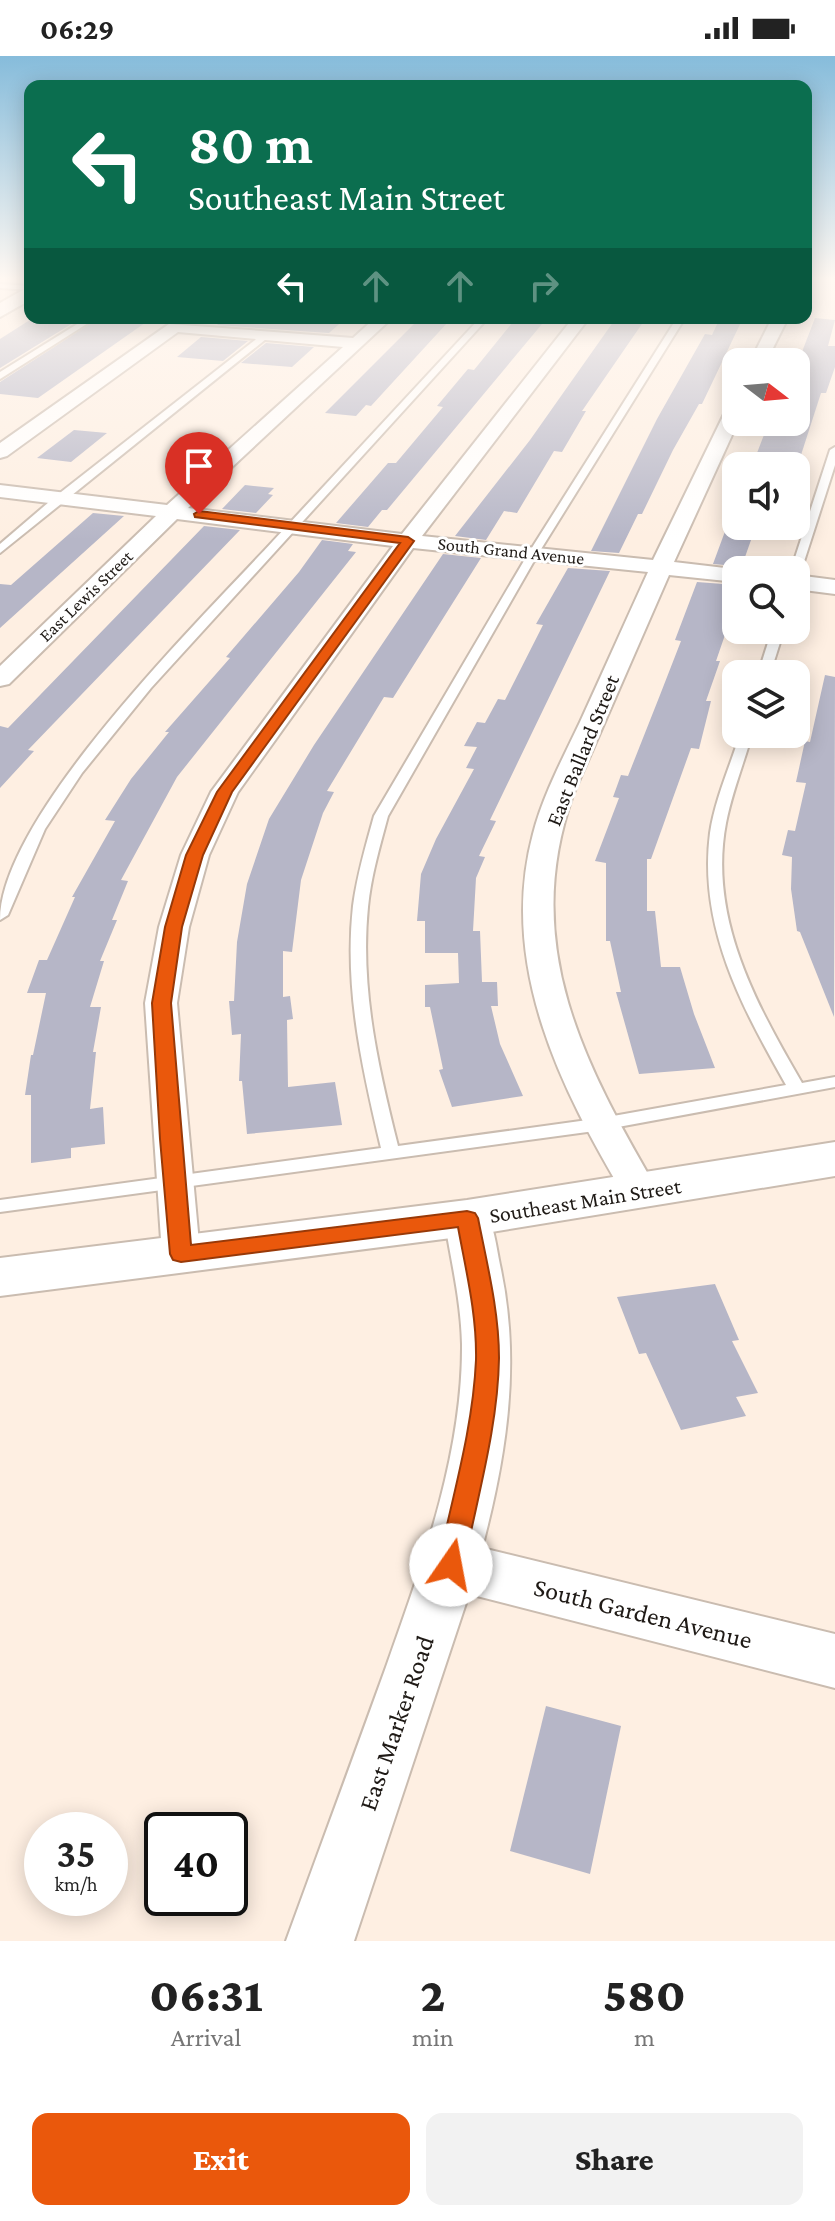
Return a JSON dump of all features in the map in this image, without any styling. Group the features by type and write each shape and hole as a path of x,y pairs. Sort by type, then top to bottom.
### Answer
{"main road":[{"name":"Southeast Main Street","path":"0,1277 467,1218 835,1159"}],"street":[{"path":"0,452 122,365"},
{"name":"East Lewis Street","path":"0,679 173,511 333,365"},
{"path":"181,1254 161,1003 174,927 195,855 225,792 408,541 545,365"},
{"name":"East Ballard Street","path":"640,1191 586,1095 558,1030 542,970 537,907 544,848 561,794 659,567 722,436"},
{"name":"South Grand Avenue","path":"0,491 408,541 722,574"},
{"path":"810,584 835,587"},
{"name":"East Marker Road","path":"320,1941 451,1565 482,1411 487,1360 485,1314 467,1218"},
{"name":"South Garden Avenue","path":"451,1565 835,1661"}],"lane":[{"path":"0,376 18,365"},
{"path":"0,550 60,498 229,365"},
{"path":"0,915 38,829 77,771 147,685 440,365"},
{"path":"391,1154 366,1050 356,970 360,897 381,816 533,554 652,365"},
{"path":"801,556 835,450"},
{"path":"742,748 717,833 715,878 721,928 745,999 797,1089"},
{"path":"0,1206 174,1185 602,1124 835,1082"}],"building":[{"path":"26,365 85,365 38,398 0,394 0,382"},
{"path":"373,365 409,365 371,406 366,405 356,416 325,413"},
{"path":"478,365 508,365 387,510 382,510 368,527 336,523 388,463 396,463 443,407 437,406 468,369 474,370"},
{"path":"583,365 614,365 582,411 586,411 562,452 554,451 517,513 504,511 486,540 455,536 530,440"},
{"path":"688,365 721,365 619,553 591,551"},
{"path":"810,365 835,365 826,393 821,393 810,427"},
{"path":"74,430 107,433 71,462 37,458"},
{"path":"764,436 807,436 802,452 757,452"},
{"path":"245,485 274,488 268,494 273,495 256,513 222,509"},
{"path":"93,513 124,516 0,628 0,584 11,585"},
{"path":"204,526 240,530 28,750 34,751 0,788 0,726 8,728"},
{"path":"322,540 353,544 348,551 356,552 177,777 121,880 128,881 112,920 117,920 100,961 104,961 90,1007 101,1007 93,1052 96,1052 90,1109 103,1107 105,1144 71,1148 71,1158 31,1163 31,1095 25,1095 46,993 27,993 39,960 47,960 75,897 72,897 115,821 105,820 131,779 169,732 165,732 230,658 226,657 299,572"},
{"path":"722,540 751,540 745,556 722,556 722,565 713,564"},
{"path":"443,554 481,558 393,698 384,697 327,791 334,792 323,813 301,880 292,952 283,951 283,997 290,996 293,1019 287,1020 288,1087 335,1082 342,1125 247,1134 242,1081 239,1081 241,1034 232,1035 229,1001 234,1001 237,942 247,884 269,819 314,745"},
{"path":"568,568 610,571 490,820 496,821 479,856 485,857 476,878 473,931 480,931 482,982 497,982 498,1006 491,1006 500,1044 523,1096 452,1107 439,1070 443,1069 430,1007 425,1007 425,985 459,983 458,953 425,953 425,921 417,921 421,874 474,769 466,768 477,747 464,746 477,722 485,723 498,699 505,700 543,625 536,624"},
{"path":"697,582 722,584 722,644 716,661 720,661 706,701 711,701 699,749 691,748 651,859 647,859 647,911 655,911 661,967 680,967 715,1068 639,1074 616,992 621,992 610,941 606,941 606,863 595,861 619,798 613,797 621,775 628,776 681,641 675,640"},
{"path":"825,675 835,677 834,1017 797,931 791,889 792,857 782,855 788,830 795,831 806,783 796,782 803,748 810,748"},
{"path":"715,1284 739,1340 732,1341 758,1393 736,1397 746,1416 681,1430 646,1353 639,1354 617,1297"},
{"path":"546,1706 621,1726 590,1874 510,1851"}],"route":[{"path":"199,514 408,541 225,792 195,855 174,927 161,1003 181,1254 467,1218 485,1314 487,1360 482,1411 451,1565"}]}
